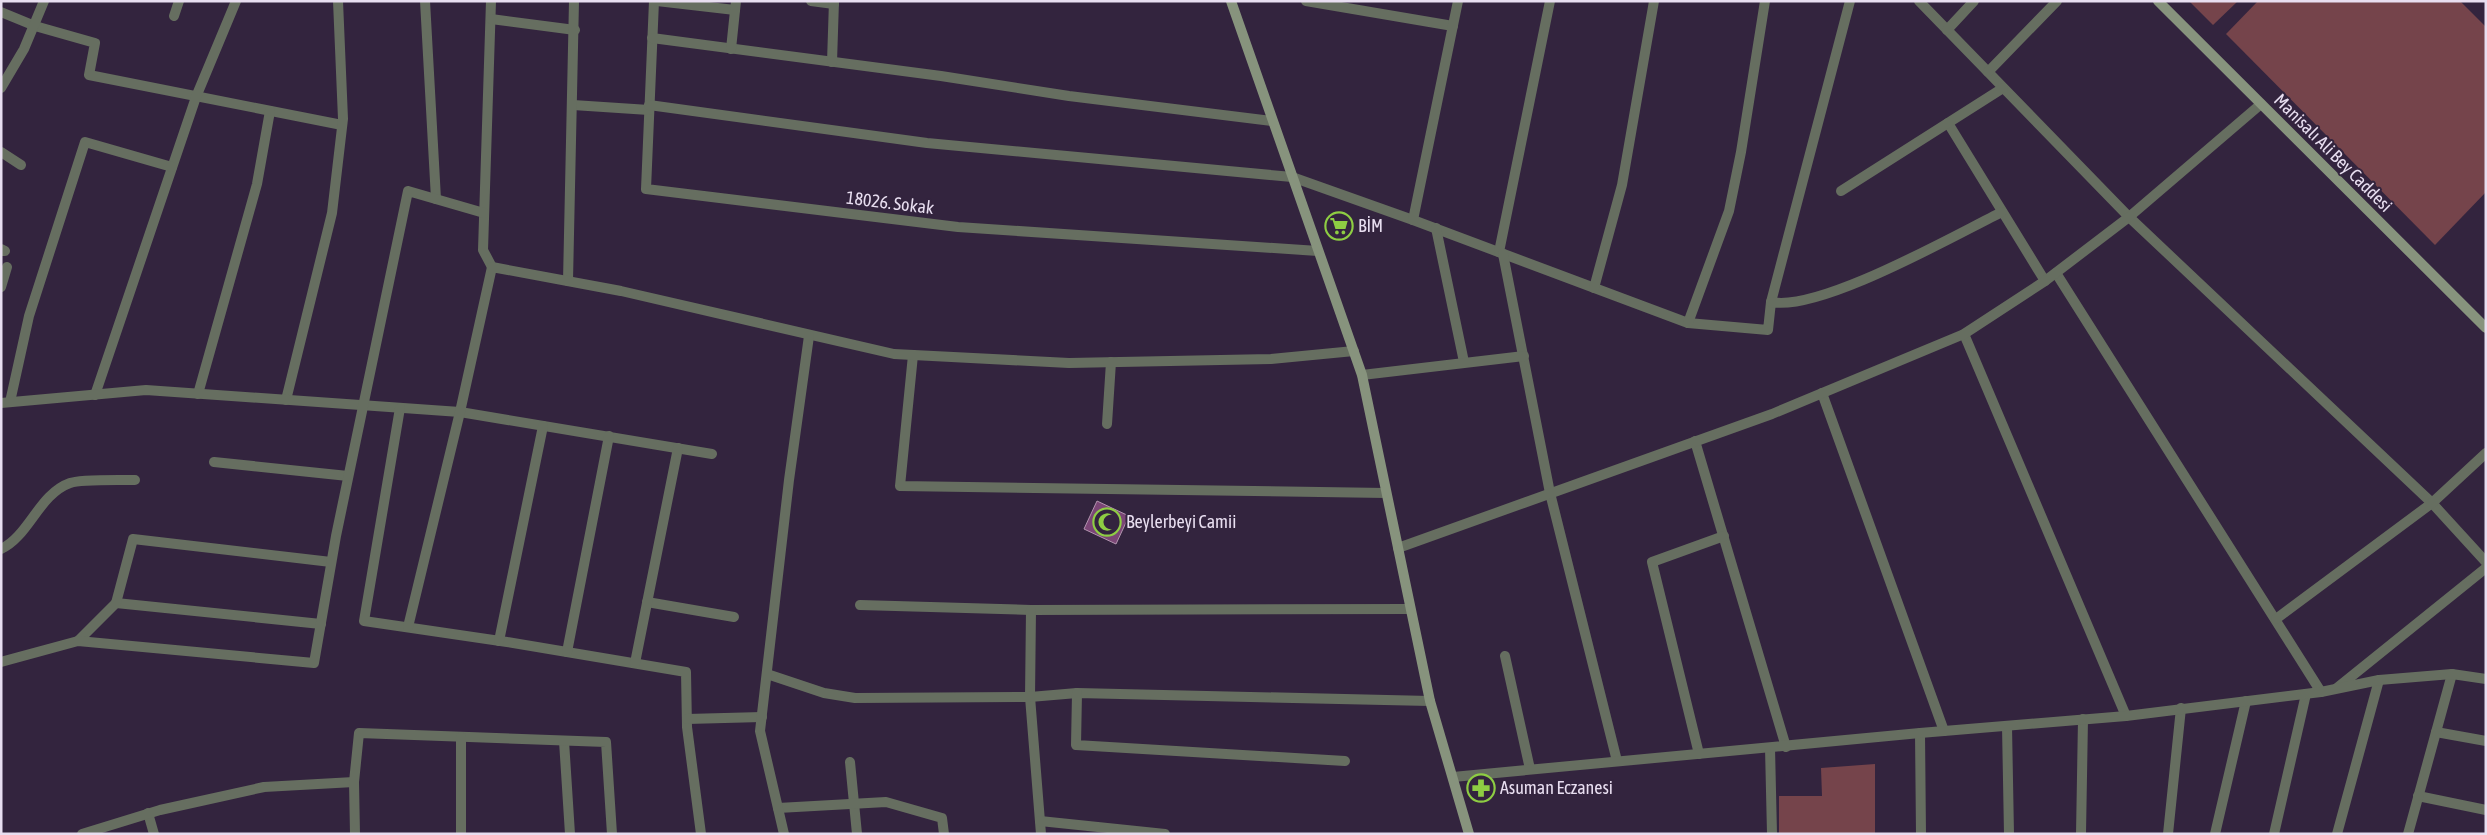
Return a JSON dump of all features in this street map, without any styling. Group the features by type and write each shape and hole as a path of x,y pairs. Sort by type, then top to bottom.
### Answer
{"main road":[{"path":"1231,1 1362,375 1430,701 1469,834"},
{"name":"Manisalı Ali Bey Caddesi","path":"2158,1 2485,327"}],"street":[{"path":"1,88 24,49 44,1"},
{"path":"174,16 179,1"},
{"path":"95,395 196,97 236,1"},
{"path":"286,400 332,213 342,125 338,1"},
{"path":"424,1 436,199"},
{"path":"408,627 460,412 492,267 483,250 492,1"},
{"path":"568,281 575,30 574,1"},
{"path":"656,1 736,6 731,49"},
{"name":"18026. Sokak","path":"656,1 652,38 646,189 958,227 1318,251"},
{"path":"811,1 834,3 832,62"},
{"path":"1306,1 1453,26"},
{"path":"1413,220 1458,1"},
{"path":"1550,1 1501,253 1524,356 1550,494 1617,761"},
{"path":"1594,288 1622,185 1654,1"},
{"path":"1688,323 1729,211 1741,152 1765,1"},
{"path":"573,105 650,107 927,143 1292,177 1436,228 1688,323 1768,330 1771,302 1850,1"},
{"path":"1919,1 2129,217 2432,503 2486,562"},
{"path":"1947,30 1974,1"},
{"path":"1988,72 2057,1"},
{"path":"1,12 34,26 95,43 89,75 342,125"},
{"path":"491,20 575,30"},
{"path":"652,38 941,76 1069,96 1272,121"},
{"path":"1841,191 2003,88"},
{"path":"1398,548 1822,393 1964,334 2045,281 2129,217 2261,104"},
{"path":"198,394 257,184 270,111"},
{"path":"1948,123 2045,281"},
{"path":"172,167 85,142 30,316 6,403 146,390 460,412 712,454"},
{"path":"1,152 21,165"},
{"path":"1,662 78,642 314,663 331,562 362,405 408,191 484,213"},
{"path":"1771,302 1784,304 1801,301 1877,275 2002,212"},
{"path":"1436,228 1464,362"},
{"path":"1,286 7,266"},
{"path":"492,267 631,293 809,336 894,354 1069,363 1271,359 1354,351"},
{"path":"2056,273 2321,692"},
{"path":"1964,334 2126,716"},
{"path":"784,834 760,732 789,480 809,336"},
{"path":"913,355 900,486 1386,493"},
{"path":"1362,375 1524,356"},
{"path":"1107,424 1111,362"},
{"path":"1822,393 1944,731"},
{"path":"400,408 364,621 500,641 686,672 687,719 701,834"},
{"path":"500,641 542,426"},
{"path":"567,652 609,436"},
{"path":"1695,441 1786,747"},
{"path":"635,663 678,448"},
{"path":"2276,619 2432,503 2486,453"},
{"path":"214,462 348,476"},
{"path":"1,549 10,544 45,500 70,483 135,480"},
{"path":"1699,754 1652,562 1724,536"},
{"path":"78,642 116,603 133,539 331,562"},
{"path":"2337,688 2486,568"},
{"path":"647,602 734,617"},
{"path":"116,603 321,624"},
{"path":"860,605 1030,610 1410,609"},
{"path":"1030,610 1030,697 1041,834"},
{"path":"1505,656 1530,769"},
{"path":"767,674 824,693 855,698 1030,697 1077,693 1430,701"},
{"path":"1453,777 1786,747 1920,732 2126,716 2321,692 2378,680 2452,674 2486,679"},
{"path":"2408,834 2452,674"},
{"path":"2337,834 2378,680"},
{"path":"1077,693 1076,745 1345,761"},
{"path":"2274,834 2306,694"},
{"path":"2215,834 2246,701"},
{"path":"2168,834 2180,708"},
{"path":"687,719 762,717"},
{"path":"2081,834 2083,719"},
{"path":"2007,726 2009,834"},
{"path":"1920,732 1921,834"},
{"path":"2436,732 2486,741"},
{"path":"355,834 354,782 359,734 606,742 612,834"},
{"path":"461,834 462,737"},
{"path":"564,741 570,834"},
{"path":"1770,748 1772,834"},
{"path":"850,762 857,834"},
{"path":"82,834 148,813 264,787 354,782"},
{"path":"2418,796 2486,810"},
{"path":"778,808 886,802 942,818 944,834"},
{"path":"148,813 154,834"},
{"path":"1040,821 1165,834"}],"shaded area":[{"path":"2189,1 2238,1 2213,25"},
{"path":"2258,1 2460,1 2486,27 2486,192 2435,245 2226,34"},
{"path":"1875,764 1875,834 1779,834 1779,796 1822,796 1821,768"}],"building":[{"name":"Beylerbeyi Camii","path":"1097,501 1129,516 1116,544 1084,529"}],"place":[{"name":"BİM","path":"1339,226"},
{"name":"Beylerbeyi Camii","path":"1107,522"},
{"name":"Asuman Eczanesi","path":"1481,788"}]}
